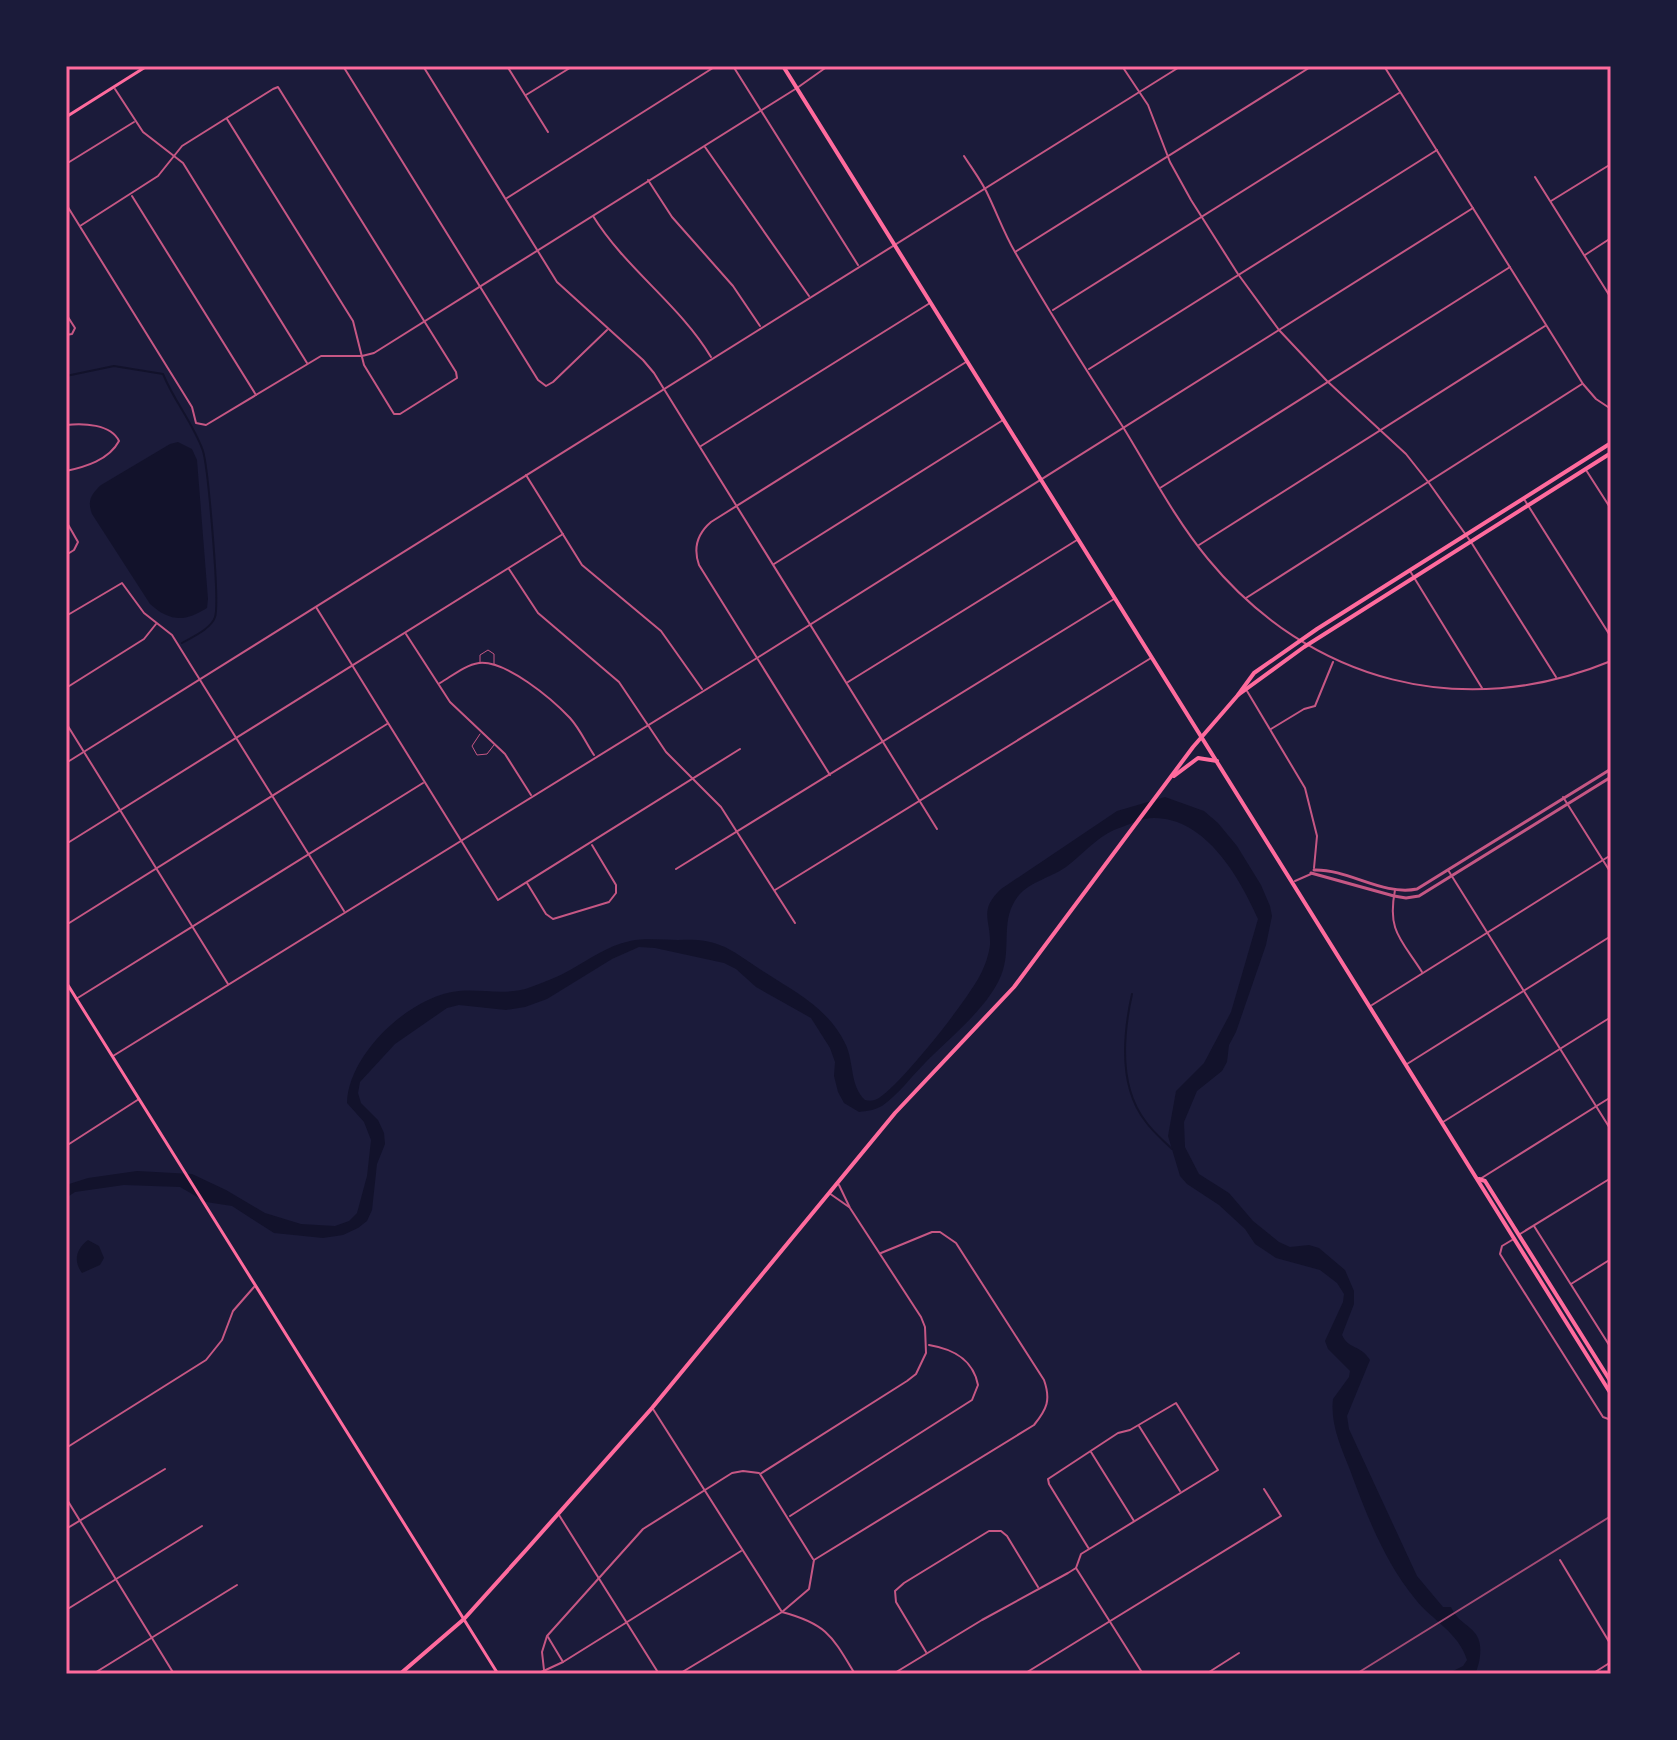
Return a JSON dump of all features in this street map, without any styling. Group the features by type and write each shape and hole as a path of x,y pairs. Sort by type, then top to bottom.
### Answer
{"main road":[{"path":"66,117 147,66"},
{"path":"783,66 1443,1122 1479,1179 1485,1181 1611,1394"},
{"path":"400,1674 464,1619 558,1514 652,1408 895,1113 1014,987 1166,783 1254,673 1300,640 1611,443"},
{"path":"1239,695 1308,645 1611,453"},
{"path":"1166,783 1198,758 1217,761"},
{"path":"66,982 498,1674"},
{"path":"1516,1237 1611,1382"}],"street":[{"path":"343,66 535,376 546,386 559,378 608,329"},
{"path":"423,66 557,282 645,362 664,389 937,829"},
{"path":"507,66 548,132"},
{"path":"525,96 573,66"},
{"path":"505,199 716,66"},
{"path":"733,66 858,266"},
{"path":"66,204 192,407 196,423 203,426 325,355 362,356 374,353 828,66"},
{"path":"1122,66 1148,105 1168,157 1201,217 1238,274 1279,330 1327,381 1406,454 1429,483 1471,542 1557,679"},
{"path":"66,763 1181,66"},
{"path":"1015,252 1312,66"},
{"path":"1384,66 1583,384 1596,399 1611,409"},
{"path":"114,87 149,138 183,163 307,364"},
{"path":"80,226 162,173 182,146 278,87 458,376 396,415 366,370 353,321 227,119"},
{"path":"1051,312 1400,92"},
{"path":"66,164 135,121"},
{"path":"704,145 810,297"},
{"path":"1087,370 1437,150"},
{"path":"964,156 985,189 1015,252 1160,488 1198,546 1246,598 1333,661 1406,683 1483,689 1525,686 1611,661"},
{"path":"1551,201 1611,164"},
{"path":"1535,177 1611,298"},
{"path":"648,180 672,217 733,286 761,327"},
{"path":"131,194 256,396"},
{"path":"113,1056 757,658 1473,208"},
{"path":"593,216 619,253 693,330 712,358"},
{"path":"1584,255 1611,238"},
{"path":"1160,488 1510,267"},
{"path":"700,447 931,302"},
{"path":"66,314 75,328 72,334 66,335"},
{"path":"1198,546 1546,325"},
{"path":"830,775 704,573 696,554 700,534 711,522 967,361"},
{"path":"1246,598 1583,384"},
{"path":"773,565 1004,420"},
{"path":"66,425 108,430 119,441 115,448 92,464 66,471"},
{"path":"1586,469 1611,509"},
{"path":"526,475 579,561 668,639 702,690"},
{"path":"1523,498 1611,637"},
{"path":"66,521 78,542 74,550 66,555"},
{"path":"66,844 563,534"},
{"path":"846,683 1078,539"},
{"path":"508,568 538,613 619,682 666,752 715,800 795,923"},
{"path":"1410,571 1483,689"},
{"path":"66,616 122,583 140,609 172,635 345,912"},
{"path":"676,869 1115,598"},
{"path":"316,607 498,900 740,749"},
{"path":"66,688 144,639 156,623"},
{"path":"405,632 462,716 495,743 511,761 532,796"},
{"path":"775,890 1152,658"},
{"path":"1270,730 1304,709 1315,706 1333,661"},
{"path":"438,684 462,669 480,663 494,664 511,671 568,716 594,756"},
{"path":"1247,691 1305,788 1317,838 1312,872"},
{"path":"1239,695 1251,701"},
{"path":"66,723 228,985"},
{"path":"66,925 388,723"},
{"path":"1294,882 1312,872 1327,870 1395,890 1417,889 1611,769"},
{"path":"1312,872 1394,896 1419,896 1611,777"},
{"path":"76,999 424,782"},
{"path":"1563,797 1611,873"},
{"path":"526,882 546,914 553,919 609,902 615,896 616,885 590,843"},
{"path":"1370,1006 1611,855"},
{"path":"1447,870 1611,1130"},
{"path":"1395,890 1390,912 1392,924 1423,973"},
{"path":"1407,1064 1611,936"},
{"path":"1443,1122 1611,1017"},
{"path":"1479,1179 1611,1097"},
{"path":"66,1146 139,1099"},
{"path":"1611,1178 1502,1246 1500,1254 1603,1417 1611,1420"},
{"path":"544,1670 542,1652 547,1636 643,1529 732,1473 760,1474 907,1381 922,1364 927,1345 921,1317 837,1183"},
{"path":"829,1193 850,1208"},
{"path":"1534,1226 1611,1348"},
{"path":"814,1560 1034,1425 1048,1407 1044,1380 963,1251 949,1236 932,1232 881,1253"},
{"path":"1571,1284 1611,1259"},
{"path":"66,1448 206,1360 222,1340 238,1303 254,1287"},
{"path":"788,1517 972,1400 978,1385 969,1365 954,1352 927,1345"},
{"path":"1089,1549 1048,1481 1051,1475 1118,1433 1139,1425 1176,1403 1218,1470 1089,1549 1079,1556 1076,1568 1143,1674"},
{"path":"652,1408 782,1612 813,1622 829,1634 855,1674"},
{"path":"1139,1425 1181,1492"},
{"path":"1090,1451 1134,1521"},
{"path":"66,1529 165,1469"},
{"path":"679,1674 782,1612 809,1589 814,1560 760,1474"},
{"path":"1024,1674 1281,1516 1264,1489"},
{"path":"66,1498 174,1674"},
{"path":"558,1514 659,1674"},
{"path":"66,1610 202,1526"},
{"path":"927,1653 896,1602 895,1591 989,1531 1001,1531 1007,1536 1039,1588"},
{"path":"537,1674 563,1662 742,1550"},
{"path":"1560,1560 1611,1645"},
{"path":"893,1674 1076,1568"},
{"path":"93,1674 237,1585"},
{"path":"547,1636 563,1662"},
{"path":"1206,1674 1239,1653"},
{"path":"1592,1674 1611,1662"}],"lane":[{"path":"480,663 480,655 488,650 494,654 494,664"},
{"path":"482,732 472,746 477,755 487,754 495,743"}],"shaded area":[{"path":"178,442 192,449 197,460 208,599 207,608 185,618 171,617 150,604 92,514 90,505 92,495 101,485"},
{"path":"1165,797 1204,811 1218,823 1237,846 1261,885 1272,916 1266,945 1229,1045 1227,1062 1222,1071 1197,1091 1184,1122 1185,1147 1199,1174 1229,1193 1253,1221 1279,1242 1290,1247 1309,1245 1319,1248 1345,1270 1354,1291 1354,1304 1342,1335 1370,1360 1347,1416 1349,1429 1417,1576 1443,1607 1451,1607 1477,1636 1480,1655 1475,1674 1447,1674 1463,1666 1467,1660 1463,1650 1452,1634 1416,1600 1395,1570 1370,1521 1340,1444 1333,1417 1333,1399 1350,1371 1328,1349 1325,1341 1344,1294 1337,1283 1320,1270 1276,1258 1255,1244 1245,1229 1219,1205 1180,1176 1168,1136 1176,1091 1204,1063 1231,1012 1258,919 1219,853 1190,828 1173,821 1149,818 1114,830 1066,867 1024,890 1010,913 1003,970 990,995 888,1102 877,1108 859,1112 844,1103 838,1092 835,1062 830,1048 811,1018 756,987 724,963 639,947 612,959 547,999 506,1010 459,1005 447,1008 395,1044 360,1082 358,1093 361,1103 378,1120 385,1144 377,1164 372,1210 367,1221 343,1235 323,1238 274,1233 232,1206 206,1202 180,1187 124,1185 75,1192 66,1198 66,1185 88,1178 137,1171 192,1174 265,1213 301,1224 335,1226 349,1221 357,1213 367,1176 371,1140 364,1122 347,1103 350,1084 358,1065 385,1030 421,1003 440,995 459,991 522,990 561,975 614,946 636,940 708,941 735,953 800,995 831,1021 839,1032 846,1045 860,1094 865,1100 876,1100 917,1060 977,981 990,948 988,910 1001,889 1117,811"},
{"path":"88,1240 99,1246 104,1258 100,1265 82,1273 77,1264 77,1255"}],"waterway":[{"path":"66,376 114,366 163,374 199,441 205,462 210,507 216,607 210,625 182,643"},
{"path":"1132,994 1125,1043 1131,1093 1146,1122 1172,1149"}],"railway":[{"path":"1356,1674 1611,1516"}]}
